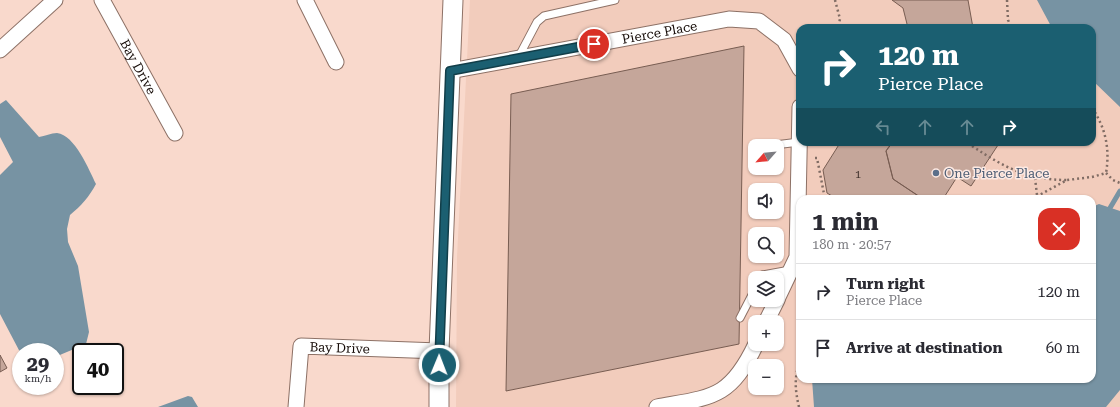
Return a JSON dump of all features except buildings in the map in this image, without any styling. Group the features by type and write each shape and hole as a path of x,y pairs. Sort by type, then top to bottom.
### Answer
{"street":[{"path":"0,50 55,0"},
{"name":"Bay Drive","path":"102,0 176,133"},
{"path":"305,0 336,62"},
{"path":"439,407 439,351 453,0"},
{"name":"Pierce Place","path":"450,71 729,20 759,21 784,40 796,62"},
{"path":"798,195 799,146"},
{"path":"784,284 796,259"},
{"name":"Bay Drive","path":"296,407 301,346 439,351"},
{"path":"657,407 703,403 734,380 743,370 752,351"}],"lane":[{"path":"518,58 537,22 544,16 615,0"},
{"path":"784,144 796,142"},
{"path":"783,271 791,269"},
{"path":"740,318 748,303"}],"path":[{"path":"835,0 840,19 839,24"},
{"path":"1007,0 1008,20 1010,24"},
{"path":"1096,114 1100,121 1108,148 1106,173 1113,180 1120,183"},
{"path":"972,146 1001,164 1035,178 1067,180 1092,177 1106,173"},
{"path":"820,177 824,195"},
{"path":"1035,178 1037,195 1067,180"},
{"path":"796,376 795,391 799,407"}],"shaded area":[{"path":"470,0 1120,0 1120,407 456,407 457,257"}],"water":[{"path":"1037,0 1120,0 1120,107 1096,84 1096,24 1050,24"},
{"path":"6,100 39,137 57,133 64,135 70,140 81,154 96,184 91,193 70,215 67,229 68,242 78,266 89,332 86,343 72,343 72,350 64,353 64,343 15,343 0,314 0,175 13,162 0,137 0,104"},
{"path":"1099,204 1120,211 1120,390 1106,407 814,407 812,383 1096,383 1096,205"},
{"path":"188,396 192,397 198,407 158,407"}],"waterway":[{"path":"1110,208 1120,191"}],"place":[{"name":"One Pierce Place","path":"936,173"}],"route":[{"path":"439,365 450,71 594,44"}]}
